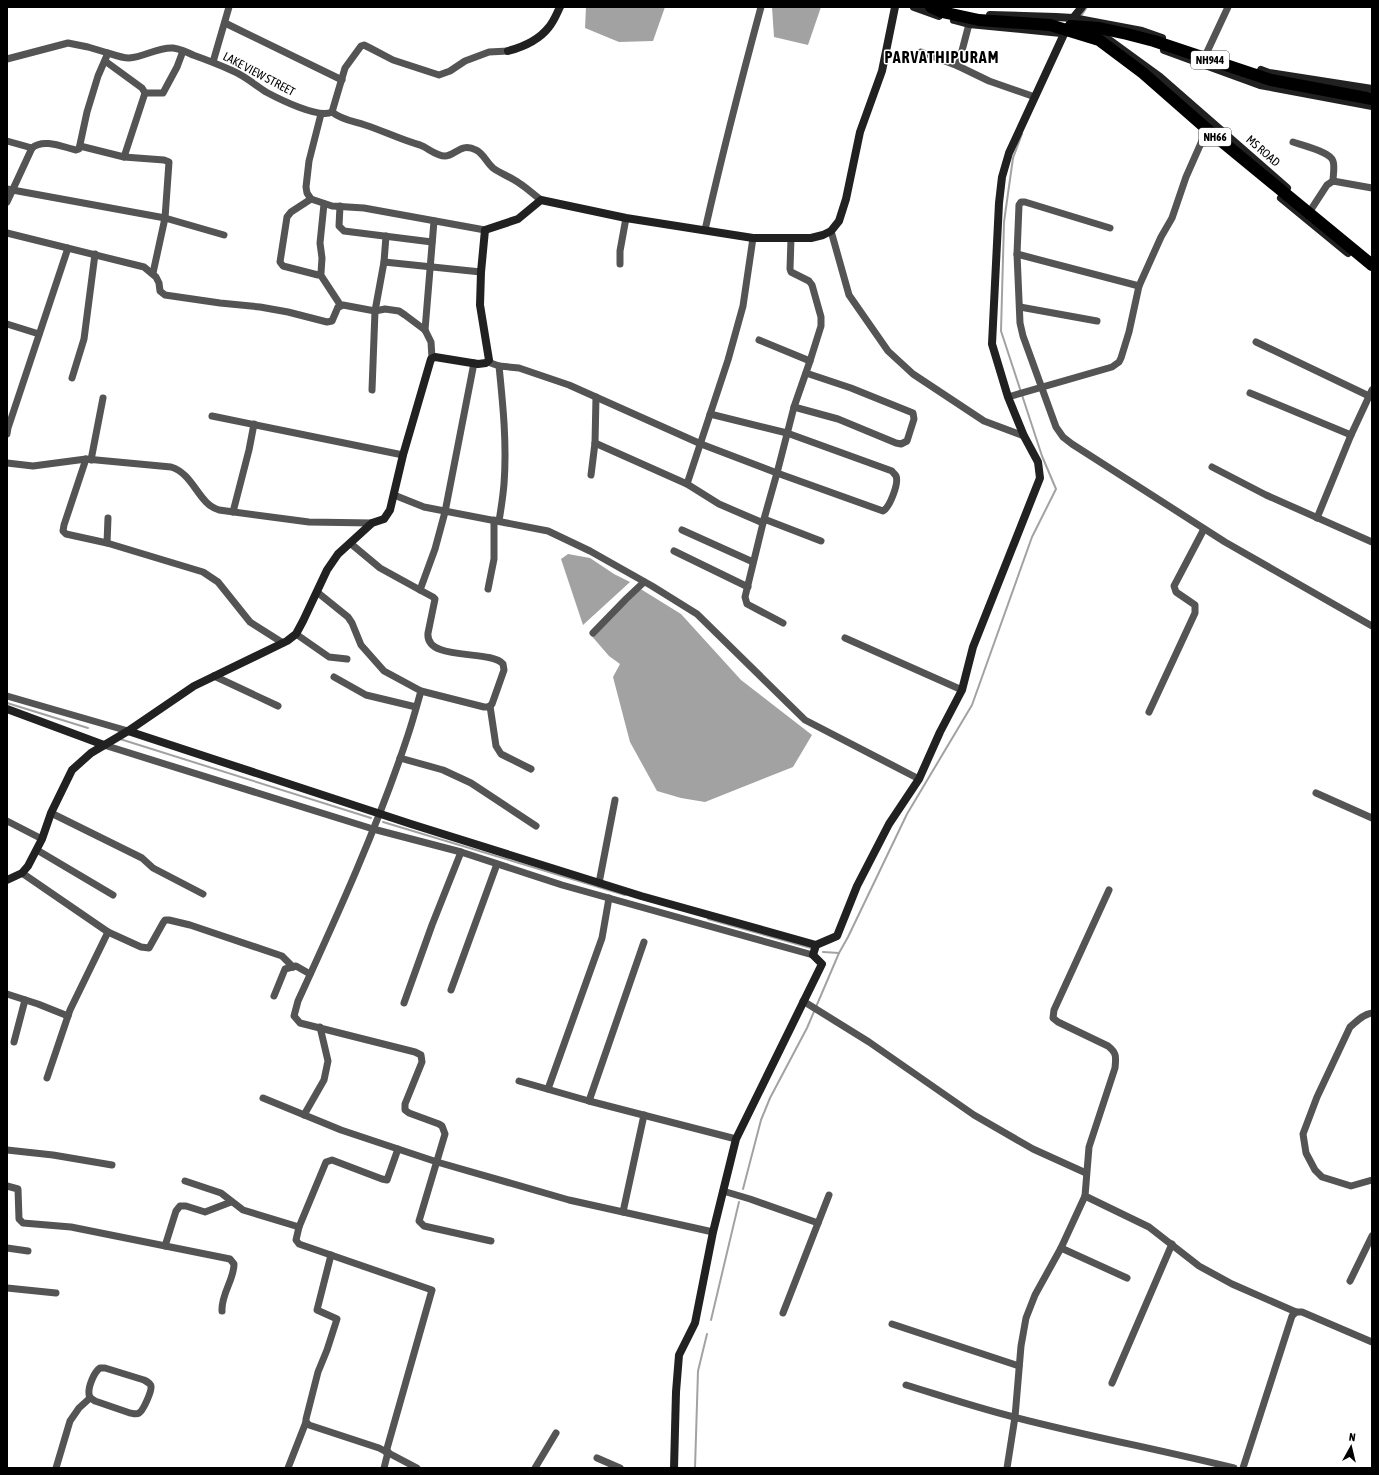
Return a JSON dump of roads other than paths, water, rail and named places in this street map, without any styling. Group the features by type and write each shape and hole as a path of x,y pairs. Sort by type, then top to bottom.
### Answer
{"highway":[{"name":"NH66","path":"931,7 942,12 979,20 1050,25 1099,40 1143,73 1302,209 1372,265"},
{"name":"NH944","path":"1050,25 1099,28 1127,34 1154,41 1270,80 1372,98"}],"street":[{"path":"213,62 229,7"},
{"path":"560,7 549,27 528,44 508,51 489,52 465,61 450,71 440,75 393,60 364,45 361,46 345,68 332,112 338,117 363,124 403,140 423,146 438,155 449,156 457,150 468,148 478,150 492,168 520,183 541,200 626,218 753,238 811,238 831,231 839,221 846,199 860,132 882,70 895,7"},
{"path":"705,230 721,158 727,141 732,111 761,7"},
{"path":"914,7 969,24 1006,29 1048,31 1064,34 1096,46 1125,64 1205,134 1372,272"},
{"name":"MS ROAD","path":"945,7 977,15 1073,18 1142,31 1270,73 1372,98"},
{"path":"7,696 128,732 599,883 816,945 836,936 857,886 889,824 919,779 940,732 962,690 973,647 1040,478 1038,462 1024,436 1008,397 992,344 999,203 1002,176 1009,153 1064,34 1073,18 1082,7"},
{"path":"1207,52 1226,8"},
{"name":"MS ROAD","path":"1073,18 1100,33 1160,77 1372,259"},
{"path":"224,23 342,80"},
{"path":"958,66 969,24"},
{"name":"MS ROAD","path":"1064,34 1100,33 1140,42 1260,85 1372,98"},
{"name":"LAKE VIEW STREET","path":"7,59 68,43 127,58 172,48 213,62 241,74 268,93 294,105 322,114 332,112"},
{"path":"145,93 163,93 177,67 183,51"},
{"path":"921,52 958,66 989,81 1034,97"},
{"path":"7,202 10,190 32,148 38,144 45,143 78,150 87,112 98,76 108,53"},
{"path":"105,61 142,88 145,93 124,157"},
{"path":"322,114 308,168 306,187 307,193 312,199 324,204 364,208 485,230 518,219 541,200"},
{"path":"1008,397 1112,367 1119,362 1129,332 1139,286 1160,238 1172,218 1186,177 1205,134"},
{"path":"7,141 32,148"},
{"path":"1293,142 1325,153 1331,157 1333,161 1334,181"},
{"path":"80,146 124,157 164,160 169,162 165,218 153,273"},
{"path":"1312,208 1327,185 1334,181 1372,188"},
{"path":"10,190 165,218 224,235"},
{"path":"7,463 33,466 89,459 160,465 177,469 188,478 210,506 219,510 309,522 372,523 384,519 387,515 394,495 403,455 432,358 431,342 425,330 399,311 385,309 375,311 341,306 320,274 283,266 280,263 288,217 291,212 312,199"},
{"path":"1110,228 1022,202 1019,206 1017,254 1020,323 1023,336 1056,428 1063,437 1072,444 1204,529 1372,626"},
{"path":"320,274 322,267 320,242 324,204"},
{"path":"340,206 339,226 344,231 432,242"},
{"path":"620,264 620,251 626,218"},
{"path":"425,330 434,221"},
{"path":"485,230 480,305 489,356 488,362"},
{"path":"831,231 849,295 888,351 913,374 984,421 1024,436"},
{"path":"7,233 144,267 153,273 158,280 160,292 165,295 260,307 288,312 326,322 332,321 338,307 341,306"},
{"path":"372,390 375,311 384,262 386,236"},
{"path":"687,484 728,360 743,306 753,238"},
{"path":"782,623 747,604 745,597 763,521 794,407 821,326 821,317 812,285 809,281 793,274 790,269 790,238"},
{"path":"7,434 68,248"},
{"path":"72,378 84,338 95,254"},
{"path":"1017,254 1139,286"},
{"path":"384,262 481,272"},
{"path":"1020,307 1097,321"},
{"path":"7,324 39,334"},
{"path":"759,340 810,361"},
{"path":"1256,342 1371,393 1351,435 1316,518"},
{"path":"432,358 435,357 483,364 488,362 499,366 519,368 569,385 701,444 777,473 883,511 888,507 897,481 896,476 892,471 787,434 710,414"},
{"path":"420,590 435,548 445,512 474,363"},
{"path":"488,589 494,559 497,521 504,484 505,444 499,366"},
{"path":"794,407 838,419 896,443 901,444 907,441 914,418 913,413 851,388 806,373"},
{"path":"1250,393 1351,435"},
{"path":"591,475 595,443 596,397"},
{"path":"103,398 89,459 63,531 70,536 107,543 203,572 218,582 250,622 283,643"},
{"path":"212,416 403,455"},
{"path":"233,512 254,424"},
{"path":"595,443 687,484 719,504 821,541"},
{"path":"1212,467 1266,495 1372,542"},
{"path":"394,495 424,507 445,512 548,531 590,552 697,614 805,720 919,779"},
{"path":"107,543 108,518"},
{"path":"7,880 22,873 28,866 37,850 51,813 72,770 91,753 104,744 128,732 194,686 283,643 296,634 326,570 338,554 372,523"},
{"path":"1149,712 1195,613 1195,605 1176,592 1174,586 1204,529"},
{"path":"682,530 753,562"},
{"path":"350,543 380,568 435,600 428,639 437,648 448,652 496,659 502,664 504,670 490,706 496,746 501,754 531,769"},
{"path":"674,551 748,587"},
{"path":"593,633 626,598 644,582"},
{"path":"317,592 348,617 361,645 384,671 421,691 484,707 490,706"},
{"path":"296,634 329,657 347,659"},
{"path":"845,638 962,690"},
{"path":"214,676 278,706"},
{"path":"334,677 366,695 416,707"},
{"path":"421,691 400,758 373,829 337,916 298,1001 294,1016 300,1023 415,1052 421,1055 422,1062 405,1104 405,1110 442,1126 444,1130 444,1139 419,1220 421,1224 428,1227 490,1241"},
{"path":"7,709 104,744 373,829 461,852 562,885 813,955 822,964 736,1139 713,1232 695,1323 679,1355 676,1392 674,1468"},
{"path":"400,758 443,770 471,783 536,826"},
{"path":"1316,793 1372,818"},
{"path":"599,883 615,800"},
{"path":"51,813 142,858 153,868 203,894"},
{"path":"7,821 42,839"},
{"path":"37,850 112,895"},
{"path":"404,1003 432,925 461,852"},
{"path":"451,990 497,864"},
{"path":"22,873 108,932 141,947 149,948 163,923 169,920 190,925 282,956 293,967"},
{"path":"1007,1468 1015,1417 1021,1346 1028,1312 1035,1295 1061,1248 1086,1196 1086,1173 1089,1147 1115,1068 1116,1058 1114,1050 1058,1022 1053,1018 1054,1010 1109,890"},
{"path":"548,1089 602,938 609,898"},
{"path":"47,1078 68,1016 108,932"},
{"path":"589,1101 644,942"},
{"path":"813,955 816,945"},
{"path":"274,996 285,969 296,966 310,974"},
{"path":"7,994 68,1016"},
{"path":"14,1042 25,1000"},
{"path":"803,1001 869,1042 974,1115 1033,1149 1086,1173"},
{"path":"1372,1013 1364,1016 1350,1027 1317,1097 1303,1134 1306,1153 1315,1170 1322,1177 1351,1186 1372,1180"},
{"path":"304,1115 324,1080 328,1061 320,1028"},
{"path":"519,1081 589,1101 736,1139"},
{"path":"264,1098 340,1130 437,1162 569,1200 713,1232"},
{"path":"623,1212 644,1115"},
{"path":"384,1468 387,1452 432,1290 299,1244 296,1240 299,1227 324,1165 329,1160 387,1180 398,1149"},
{"path":"7,1150 54,1154 112,1165"},
{"path":"186,1180 221,1193 243,1210 299,1227"},
{"path":"7,1186 18,1189 20,1219 23,1223 71,1227 230,1259 234,1264 233,1274 223,1300 222,1310"},
{"path":"723,1191 818,1223"},
{"path":"784,1313 829,1195"},
{"path":"1086,1196 1149,1227 1199,1266 1232,1284 1296,1312 1307,1314 1372,1342"},
{"path":"165,1246 176,1211 180,1206 186,1206 205,1212 232,1202"},
{"path":"1350,1281 1372,1236"},
{"path":"1112,1383 1172,1244"},
{"path":"7,1248 28,1251"},
{"path":"1061,1248 1127,1278"},
{"path":"288,1468 306,1422 318,1372 337,1319 317,1310 331,1255"},
{"path":"7,1288 56,1293"},
{"path":"1243,1468 1292,1316 1296,1312"},
{"path":"892,1324 1019,1366"},
{"path":"100,1368 105,1368 144,1380 148,1382 150,1386 150,1391 143,1409 139,1413 135,1414 90,1398 89,1390 95,1373 100,1368"},
{"path":"906,1385 968,1405 1015,1417 1234,1468"},
{"path":"56,1468 70,1421 79,1408 90,1398"},
{"path":"306,1422 309,1425 379,1448 417,1468"},
{"path":"535,1468 556,1433"},
{"path":"597,1458 620,1468"}],"waterway":[{"path":"1081,16 1087,7"},
{"path":"743,1189 761,1120 770,1098 807,1028 839,953 907,814 972,705 1032,537 1056,489 1042,456 1001,331 1004,222 1013,158 1022,134"},
{"path":"7,703 88,728"},
{"path":"120,739 371,818"},
{"path":"383,822 625,895"},
{"path":"708,919 811,948"},
{"path":"823,952 839,953"},
{"path":"711,1320 739,1202"},
{"path":"695,1468 698,1371 707,1334"}],"district":[{"name":"PARVATHIPURAM","path":"942,57"}]}
